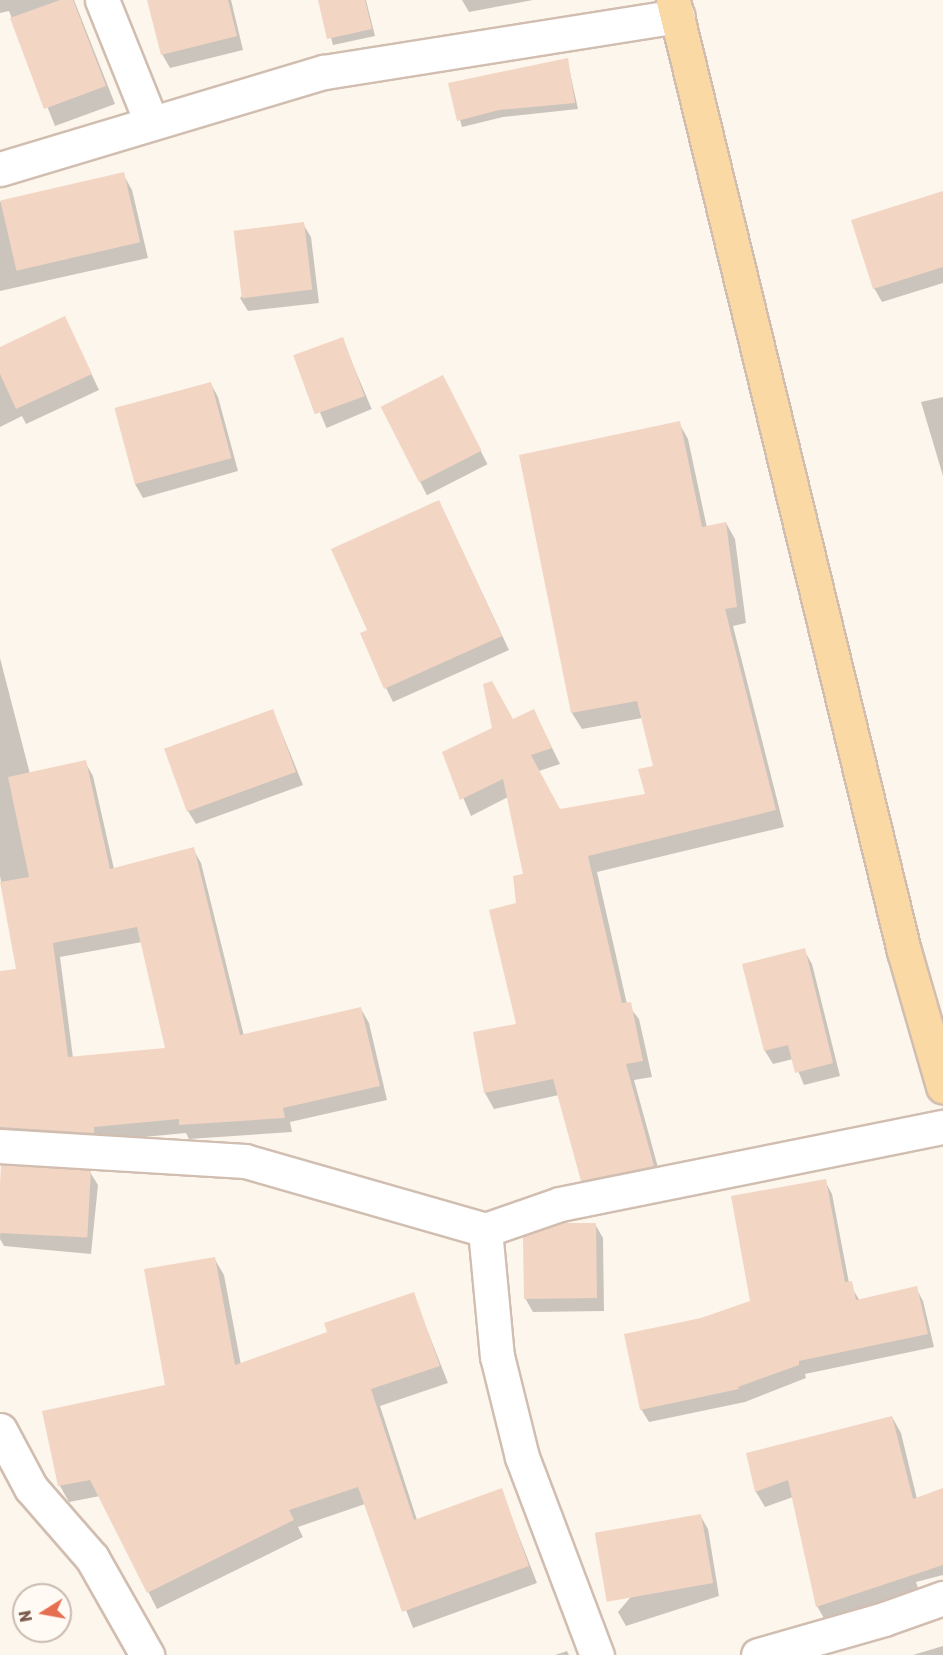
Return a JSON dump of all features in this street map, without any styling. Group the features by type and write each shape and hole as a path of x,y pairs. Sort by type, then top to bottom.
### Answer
{"main road":[{"path":"675,8 904,951 943,1086"}],"street":[{"path":"102,0 151,122"},
{"path":"0,169 324,72 675,8"},
{"path":"0,1146 245,1161 485,1230 560,1204 943,1127"},
{"path":"485,1230 497,1356 522,1457 597,1655"},
{"path":"0,1430 32,1488 92,1558 147,1655"},
{"path":"758,1655 884,1619 943,1598"}],"building":[{"path":"60,0 73,0 106,86 44,109 10,18"},
{"path":"147,0 228,0 237,36 161,55"},
{"path":"318,0 365,0 372,29 327,39"},
{"path":"568,58 575,103 499,110 457,121 448,83"},
{"path":"124,172 140,242 16,271 0,201"},
{"path":"943,191 943,267 873,289 851,220"},
{"path":"304,222 312,289 242,298 234,231"},
{"path":"65,316 92,374 16,409 0,374 0,347"},
{"path":"343,337 365,396 315,414 293,355"},
{"path":"443,375 482,451 419,483 381,407"},
{"path":"211,382 231,458 135,484 114,408"},
{"path":"680,421 702,527 726,522 737,607 725,609 776,810 588,856 622,1003 631,1002 643,1061 626,1064 654,1166 581,1181 553,1079 484,1093 473,1032 516,1024 489,910 516,903 513,876 523,874 503,779 460,800 442,752 492,728 483,684 492,681 513,719 534,709 552,748 531,755 560,809 645,794 638,769 653,766 637,701 571,713 519,455"},
{"path":"439,500 502,636 384,689 360,633 367,630 331,549"},
{"path":"273,709 296,772 187,812 164,749"},
{"path":"86,760 110,869 194,847 240,1035 361,1007 380,1086 283,1108 285,1118 179,1125 179,1119 94,1127 94,1133 0,1127 0,971 16,969 0,882 29,877 8,777","holes":["137,927 165,1048 68,1057 53,943"]},
{"path":"805,948 833,1063 795,1073 788,1045 764,1051 742,964"},
{"path":"1,1165 91,1170 87,1238 0,1233"},
{"path":"826,1179 845,1282 852,1281 856,1300 917,1286 928,1334 799,1361 799,1365 738,1387 739,1389 640,1410 624,1334 701,1318 750,1301 731,1196"},
{"path":"563,1223 596,1223 597,1298 524,1299 523,1237"},
{"path":"215,1257 235,1365 327,1332 324,1323 414,1292 440,1366 371,1389 414,1520 502,1488 529,1566 402,1612 358,1487 289,1510 294,1520 147,1593 90,1480 58,1486 42,1411 165,1385 144,1269"},
{"path":"892,1416 913,1499 943,1488 943,1565 816,1607 788,1480 755,1492 746,1453"},
{"path":"701,1514 713,1583 607,1602 595,1533"}]}
